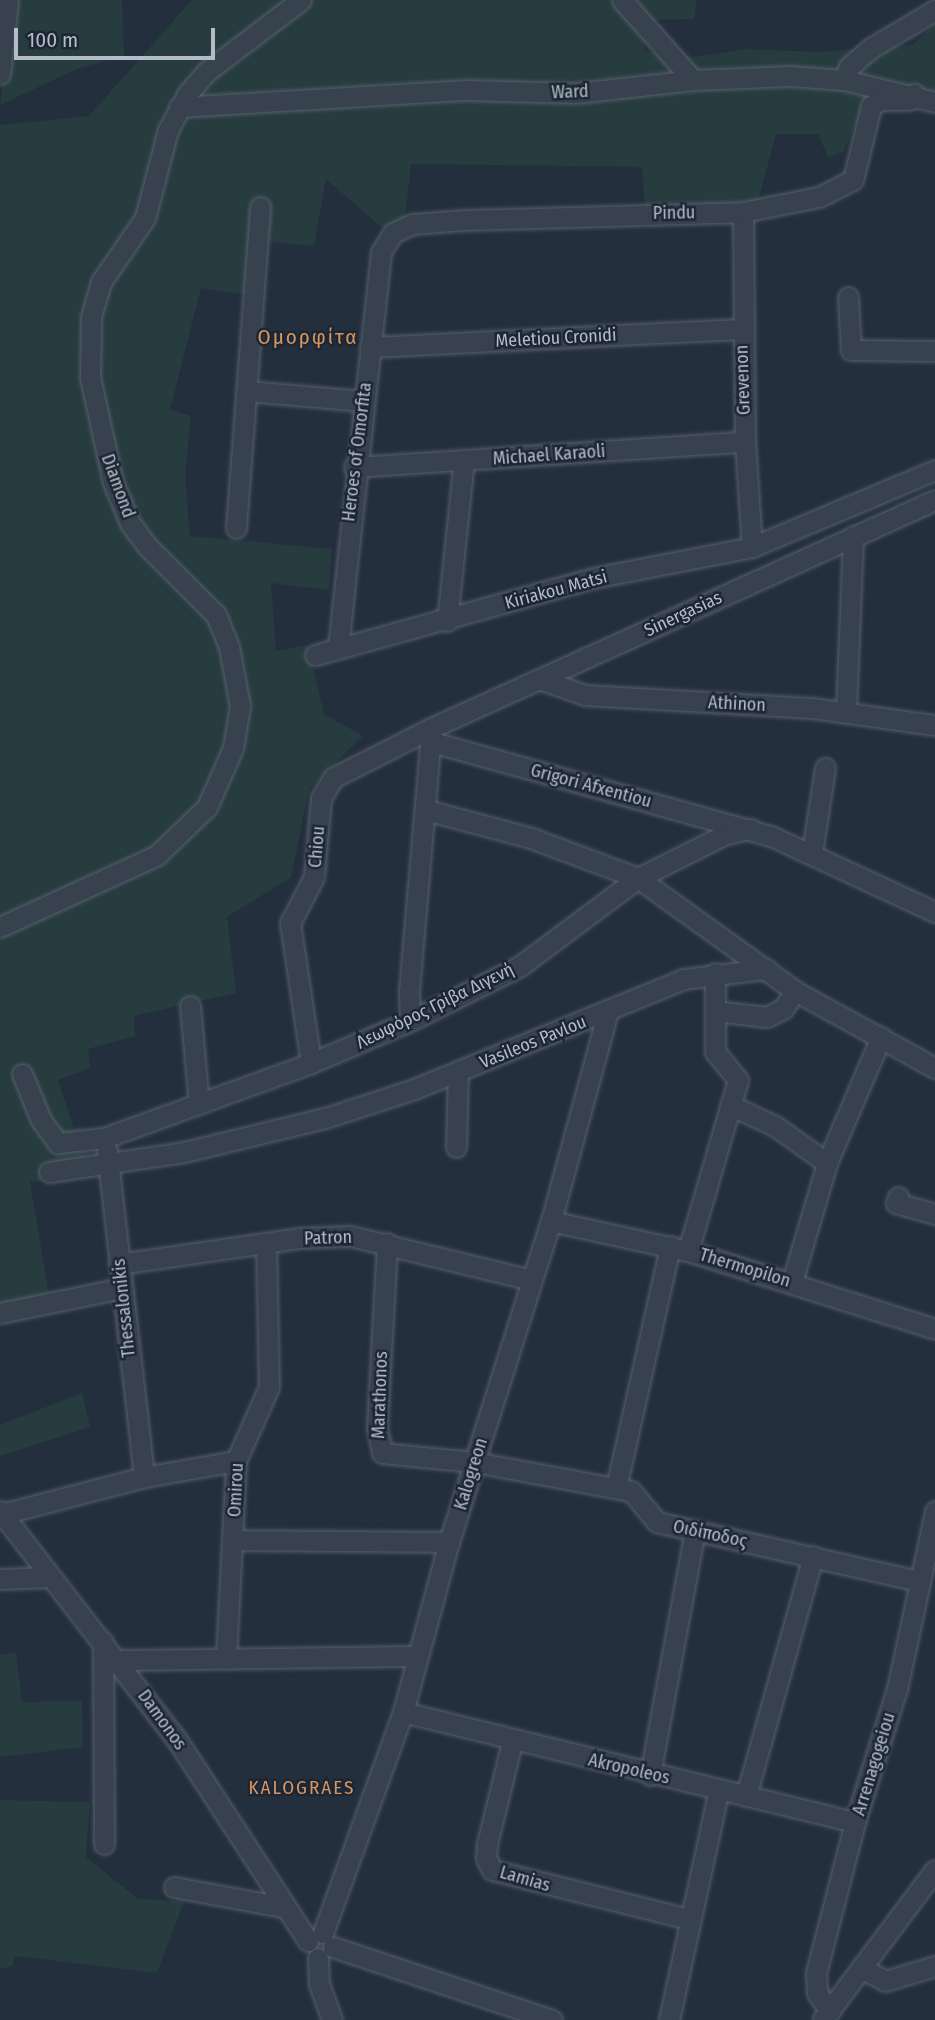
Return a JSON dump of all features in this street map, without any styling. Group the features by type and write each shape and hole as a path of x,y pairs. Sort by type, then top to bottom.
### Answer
{"street":[{"path":"0,74 8,0"},
{"name":"Diamond","path":"0,927 157,855 207,807 233,748 240,706 229,647 216,615 130,523 113,482 90,377 89,334 96,294 145,218 179,107 206,72 301,0"},
{"path":"622,0 693,80"},
{"path":"844,79 849,67 870,48 935,10"},
{"name":"Ward","path":"179,107 467,90 576,93 693,80 791,76 844,79 914,94 935,102"},
{"name":"Pindu","path":"381,255 394,233 420,223 743,212 845,188 857,169 867,111 881,100 905,101 914,94"},
{"path":"236,528 260,207"},
{"name":"Grevenon","path":"743,212 741,328 744,442 752,547"},
{"name":"Heroes of Omorfita","path":"338,648 354,467 381,255"},
{"path":"848,297 851,351 935,351"},
{"name":"Meletiou Cronidi","path":"370,347 741,328"},
{"path":"248,391 362,401"},
{"name":"Michael Karaoli","path":"354,467 744,442"},
{"path":"447,621 464,460"},
{"name":"Kiriakou Matsi","path":"315,654 447,621 593,578 752,547 935,470"},
{"name":"Sinergasias","path":"431,735 807,556 935,500"},
{"path":"798,529 807,556"},
{"path":"846,711 853,536"},
{"name":"Athinon","path":"542,680 584,695 846,711 935,725"},
{"path":"410,1021 409,991 431,735"},
{"name":"Grigori Afxentiou","path":"431,735 750,829"},
{"name":"Chiou","path":"311,1063 290,923 317,868 323,792 337,775 431,735"},
{"path":"813,853 825,768"},
{"path":"426,810 531,838 638,878 795,991 935,1068"},
{"path":"750,829 813,853 935,912"},
{"name":"Λεωφόρος Γρίβα Διγενή","path":"22,1074 41,1120 58,1143 104,1139 311,1063 410,1021 520,966 638,878 726,834 750,829"},
{"name":"Vasileos Pavlou","path":"48,1172 184,1152 325,1118 458,1072 683,979 715,973 766,969"},
{"path":"616,1488 679,1248 730,1105 737,1075 718,1061 715,1052 715,973"},
{"path":"715,1011 767,1017 783,1009 795,991"},
{"path":"190,1006 199,1104"},
{"name":"Kalogreon","path":"320,1945 403,1712 449,1542 551,1221 608,1011"},
{"path":"792,1282 827,1163 881,1037"},
{"path":"457,1147 458,1072"},
{"path":"730,1105 775,1126 827,1163"},
{"name":"Thessalonikis","path":"104,1139 144,1477"},
{"path":"898,1197 896,1203 935,1214"},
{"name":"Thermopilon","path":"551,1221 679,1248 935,1329"},
{"name":"Patron","path":"120,1264 337,1235 387,1243 532,1280"},
{"name":"Omirou","path":"226,1659 236,1461 269,1387 266,1243"},
{"name":"Marathonos","path":"387,1243 378,1448 387,1456 474,1462"},
{"path":"0,1313 122,1288"},
{"path":"1,1513 144,1477 236,1461"},
{"name":"Οιδίποδος","path":"474,1462 616,1488 637,1496 649,1518 919,1581"},
{"name":"Arrenagogeiou","path":"826,2016 815,1978 855,1822 897,1689 919,1581 932,1539 935,1511"},
{"name":"Damonos","path":"1,1513 49,1577 118,1660 177,1740 284,1907 320,1945"},
{"path":"650,1774 695,1530"},
{"path":"234,1540 449,1542"},
{"path":"746,1797 813,1556"},
{"path":"0,1579 49,1577"},
{"path":"103,1642 104,1844"},
{"path":"118,1660 418,1656"},
{"name":"Akropoleos","path":"403,1712 512,1742 855,1822"},
{"name":"Lamias","path":"512,1742 487,1844 492,1870 688,1919"},
{"path":"669,2020 688,1919 719,1789"},
{"path":"826,2016 935,1870"},
{"path":"174,1887 284,1907"},
{"path":"332,2020 319,1984 320,1945 552,2020"},
{"path":"861,1968 885,1981 935,1966"}],"green space":[{"path":"15,0 122,0 124,56 79,68 0,105"},
{"path":"192,0 697,0 694,19 646,20 644,51 694,57 747,49 819,52 912,45 935,24 935,92 871,90 843,152 828,157 818,134 776,134 757,205 645,207 642,167 411,164 405,219 386,231 326,179 314,246 252,240 248,295 201,288 170,410 191,416 185,476 190,536 332,549 329,590 271,583 276,651 308,645 324,714 363,736 309,789 291,877 227,917 236,993 134,1016 135,1036 88,1049 90,1068 58,1080 74,1129 81,1128 88,1174 30,1182 49,1295 0,1306 0,125 89,116"},
{"path":"82,1393 90,1427 0,1456 0,1425"},
{"path":"16,1653 22,1702 82,1701 83,1747 0,1757 0,1655"},
{"path":"0,1800 90,1802 86,1857 138,1899 184,1901 157,1973 15,1956 12,1966 0,1969"}],"district":[{"name":"Ομορφίτα","path":"308,337"},
{"name":"KALOGRAES","path":"302,1788"}]}
